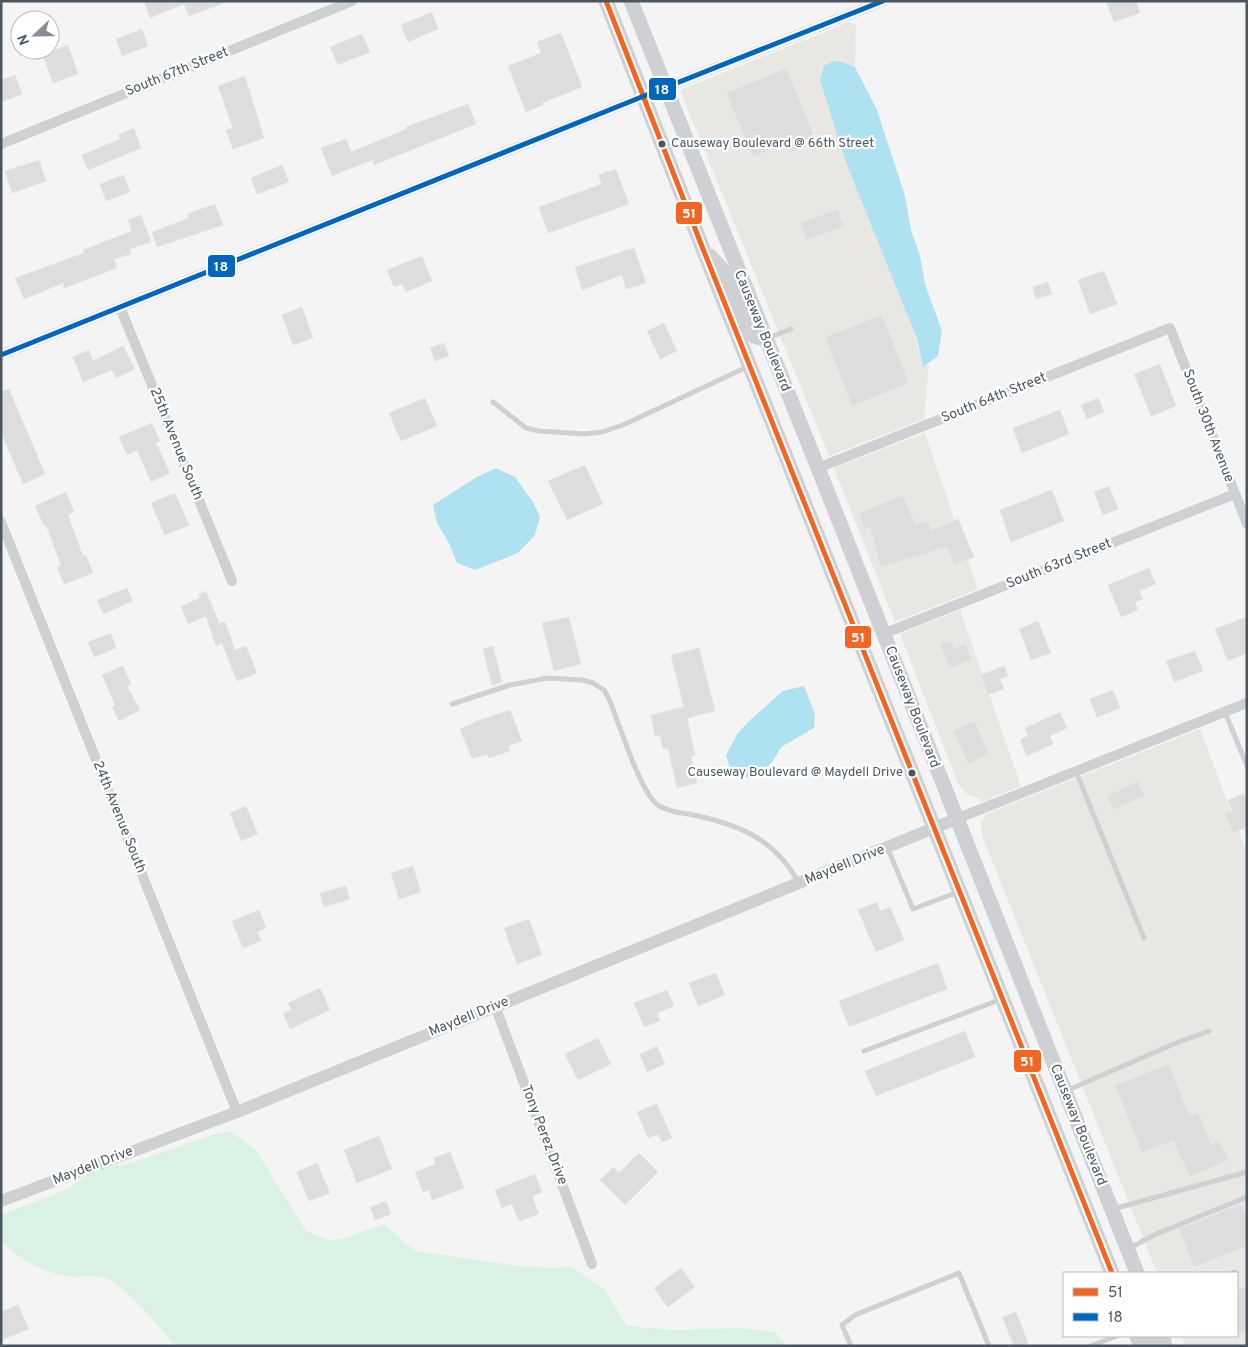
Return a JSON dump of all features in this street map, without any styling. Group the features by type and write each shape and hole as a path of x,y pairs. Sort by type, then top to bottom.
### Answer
{"main road":[{"name":"Causeway Boulevard","path":"606,1 703,249 936,828 1112,1272"},
{"name":"Causeway Boulevard","path":"631,1 1137,1272"},
{"path":"703,249 717,262 726,275 747,327 754,336 765,339"}],"street":[{"name":"South 67th Street","path":"1,144 352,1"},
{"path":"1,355 883,1"},
{"name":"25th Avenue South","path":"120,307 232,581"},
{"name":"South 64th Street","path":"818,468 1170,328"},
{"name":"South 30th Avenue","path":"1170,328 1247,524"},
{"name":"South 63rd Street","path":"883,634 1235,494"},
{"name":"24th Avenue South","path":"1,522 236,1112"},
{"path":"956,819 1247,703"},
{"name":"Maydell Drive","path":"1,1200 236,1112 956,819"},
{"name":"Tony Perez Drive","path":"495,1006 592,1264"}],"lane":[{"path":"765,339 791,329"},
{"path":"493,402 526,428 584,434 602,432 624,425 750,366"},
{"path":"452,704 510,685 548,678 582,680 600,686 609,699 646,791 657,805 726,824 760,839 782,856 799,883"},
{"path":"1226,712 1247,766"},
{"path":"1076,771 1144,938"},
{"path":"887,847 913,910 960,891"},
{"path":"864,1051 1003,998"},
{"path":"1065,1091 1176,1043 1209,1031"},
{"path":"1112,1209 1247,1172"},
{"path":"1128,1250 1154,1236 1247,1197"},
{"path":"851,1346 842,1325 855,1315 959,1273 989,1346"},
{"path":"1090,1346 1114,1337"}],"shaded area":[{"path":"849,22 856,25 855,67 842,62 923,367 929,364 924,419 829,456 680,90"},
{"path":"925,433 978,589 895,622 834,468"},
{"path":"960,610 1021,786 981,802 979,798 966,794 957,781 900,634"},
{"path":"1200,729 1247,854 1247,1346 1185,1346 1182,1337 1238,1337 1238,1272 1157,1272 983,838 980,823 986,814"}],"green space":[{"path":"230,1131 255,1149 306,1231 328,1240 342,1239 384,1224 415,1251 518,1266 572,1267 604,1289 627,1326 671,1330 741,1328 775,1332 787,1346 175,1346 141,1307 111,1280 94,1276 72,1277 49,1272 15,1254 1,1241 1,1215 68,1189 94,1170 132,1163 209,1136"}],"water":[{"path":"833,61 855,67 877,110 905,196 911,230 920,256 925,284 942,331 938,356 923,367 917,339 845,160 820,80 824,66"},
{"path":"496,468 515,477 533,502 540,517 535,535 518,553 475,570 457,563 449,543 437,523 433,505 475,478"},
{"path":"804,686 815,714 814,728 781,747 773,761 764,770 749,778 731,772 726,755 738,733 783,691"}],"building":[{"path":"144,1 227,2 189,16 184,4 150,18"},
{"path":"1106,1 1136,1 1140,13 1114,22"},
{"path":"432,12 438,29 408,42 401,25"},
{"path":"142,29 148,46 122,56 116,39"},
{"path":"561,33 582,87 542,103 543,105 526,112 508,66 541,53 537,42"},
{"path":"362,34 370,52 338,65 330,47"},
{"path":"68,45 78,74 53,83 45,60 60,60 60,48"},
{"path":"786,68 817,142 791,152 787,143 753,157 726,93"},
{"path":"15,75 22,94 1,102 1,80"},
{"path":"245,76 264,138 233,149 226,130 233,128 218,86"},
{"path":"468,104 476,124 374,165 372,160 332,176 321,148 346,139 351,152 407,129 406,127"},
{"path":"134,128 141,148 88,170 82,155 120,139 118,135"},
{"path":"39,160 46,181 12,193 5,171"},
{"path":"282,165 289,182 257,194 251,178"},
{"path":"616,169 629,204 548,233 539,207 602,184 598,175"},
{"path":"124,175 130,192 106,201 100,184"},
{"path":"215,204 223,225 157,247 152,232 189,218 187,214"},
{"path":"838,209 844,227 806,240 800,223"},
{"path":"141,215 151,242 130,249 131,254 114,259 117,268 64,288 63,283 24,299 15,278 84,253 83,250 132,231 128,220"},
{"path":"634,248 646,283 626,289 622,275 582,290 575,267"},
{"path":"422,256 432,281 406,292 402,284 394,287 387,270"},
{"path":"1104,271 1117,304 1090,314 1078,280"},
{"path":"1048,282 1052,294 1036,299 1033,287"},
{"path":"302,307 313,338 293,345 282,315"},
{"path":"882,315 909,383 852,406 825,337"},
{"path":"664,323 677,351 660,359 647,331"},
{"path":"444,343 449,356 435,361 430,348"},
{"path":"123,346 135,369 116,378 112,370 83,382 73,357 89,350 93,361"},
{"path":"1160,364 1176,406 1151,416 1134,374"},
{"path":"9,389 45,474 23,484 1,432 1,392"},
{"path":"425,398 437,426 401,441 389,413"},
{"path":"1098,398 1104,412 1087,419 1081,405"},
{"path":"1060,410 1069,434 1022,453 1013,428"},
{"path":"152,423 160,441 156,443 170,473 151,482 137,450 127,455 119,437"},
{"path":"585,465 603,504 567,520 548,481"},
{"path":"1109,486 1118,509 1103,515 1094,492"},
{"path":"1052,490 1064,521 1011,542 1000,510"},
{"path":"66,492 74,512 68,515 83,556 86,555 93,573 64,584 57,567 61,565 46,525 44,526 35,506"},
{"path":"175,493 189,525 165,535 151,503"},
{"path":"903,495 915,524 928,520 931,530 958,519 974,557 954,565 947,547 881,567 870,527 865,529 859,513"},
{"path":"1149,568 1156,584 1139,591 1143,599 1135,602 1138,610 1121,617 1108,585"},
{"path":"127,588 133,601 103,614 97,600"},
{"path":"206,591 219,623 225,622 235,650 246,646 257,673 237,681 222,643 216,646 206,616 188,624 181,606 200,598 199,594"},
{"path":"569,617 581,664 554,671 542,623"},
{"path":"1247,617 1247,653 1228,661 1215,629"},
{"path":"1038,621 1051,653 1031,660 1019,629"},
{"path":"111,633 116,648 94,657 88,642"},
{"path":"951,640 954,648 965,644 972,660 950,668 940,644"},
{"path":"493,646 502,682 492,685 483,649"},
{"path":"699,648 715,711 687,718 695,755 691,756 697,783 677,788 668,748 663,749 660,735 655,736 651,715 684,707 671,655"},
{"path":"1195,651 1203,671 1174,682 1166,661"},
{"path":"123,666 131,684 127,686 140,710 119,721 112,707 115,705 102,675"},
{"path":"1004,666 1008,676 1000,679 1004,689 988,695 981,675"},
{"path":"1113,690 1120,708 1097,717 1090,699"},
{"path":"510,710 522,741 508,746 510,751 489,758 487,754 472,759 460,729 474,722"},
{"path":"1060,712 1067,728 1050,736 1053,744 1027,756 1020,740 1028,736 1025,728"},
{"path":"975,721 989,754 968,764 953,731"},
{"path":"1138,781 1144,796 1114,810 1107,796"},
{"path":"1244,794 1247,800 1247,827 1233,833 1225,813 1232,810 1228,800"},
{"path":"246,806 258,834 241,841 230,813"},
{"path":"413,866 421,892 399,899 391,873"},
{"path":"346,886 350,899 324,907 320,893"},
{"path":"877,902 880,911 890,907 904,940 876,952 858,910"},
{"path":"259,910 266,928 257,932 261,941 243,948 232,921"},
{"path":"529,919 542,955 517,964 504,928"},
{"path":"938,963 947,989 849,1027 839,1001"},
{"path":"716,973 725,995 698,1006 689,983"},
{"path":"320,988 330,1010 290,1029 283,1014 291,1010 288,1003"},
{"path":"667,990 674,1006 657,1013 660,1021 644,1027 634,1003"},
{"path":"965,1031 975,1057 876,1096 865,1071"},
{"path":"598,1038 611,1064 578,1080 565,1054"},
{"path":"657,1046 665,1064 647,1072 640,1054"},
{"path":"1169,1064 1189,1115 1198,1112 1211,1144 1219,1140 1229,1160 1190,1177 1173,1141 1142,1153 1115,1085"},
{"path":"657,1104 672,1138 662,1142 658,1134 648,1138 637,1112"},
{"path":"379,1136 392,1169 357,1183 344,1150"},
{"path":"450,1152 464,1188 432,1200 429,1190 423,1192 415,1172 436,1164 433,1158"},
{"path":"639,1153 658,1172 625,1205 600,1180 613,1167 619,1173"},
{"path":"317,1163 330,1193 309,1201 297,1172"},
{"path":"535,1174 542,1192 532,1196 539,1214 519,1221 512,1204 502,1208 495,1190"},
{"path":"386,1201 391,1214 375,1220 370,1207"},
{"path":"1241,1204 1247,1219 1247,1246 1194,1267 1179,1229"},
{"path":"681,1268 695,1287 668,1307 654,1288"},
{"path":"1247,1286 1247,1330 1238,1334 1238,1290"},
{"path":"18,1305 29,1329 1,1340 1,1312"},
{"path":"1016,1312 1028,1343 1022,1346 1014,1346 1002,1317"}],"transit line":[{"name":"51","path":"606,1 703,249 1112,1272"},
{"name":"18","path":"1,355 883,1"}],"place":[{"name":"Causeway Boulevard @ 66th Street","path":"662,144"},
{"name":"Causeway Boulevard @ Maydell Drive","path":"912,773"}]}
